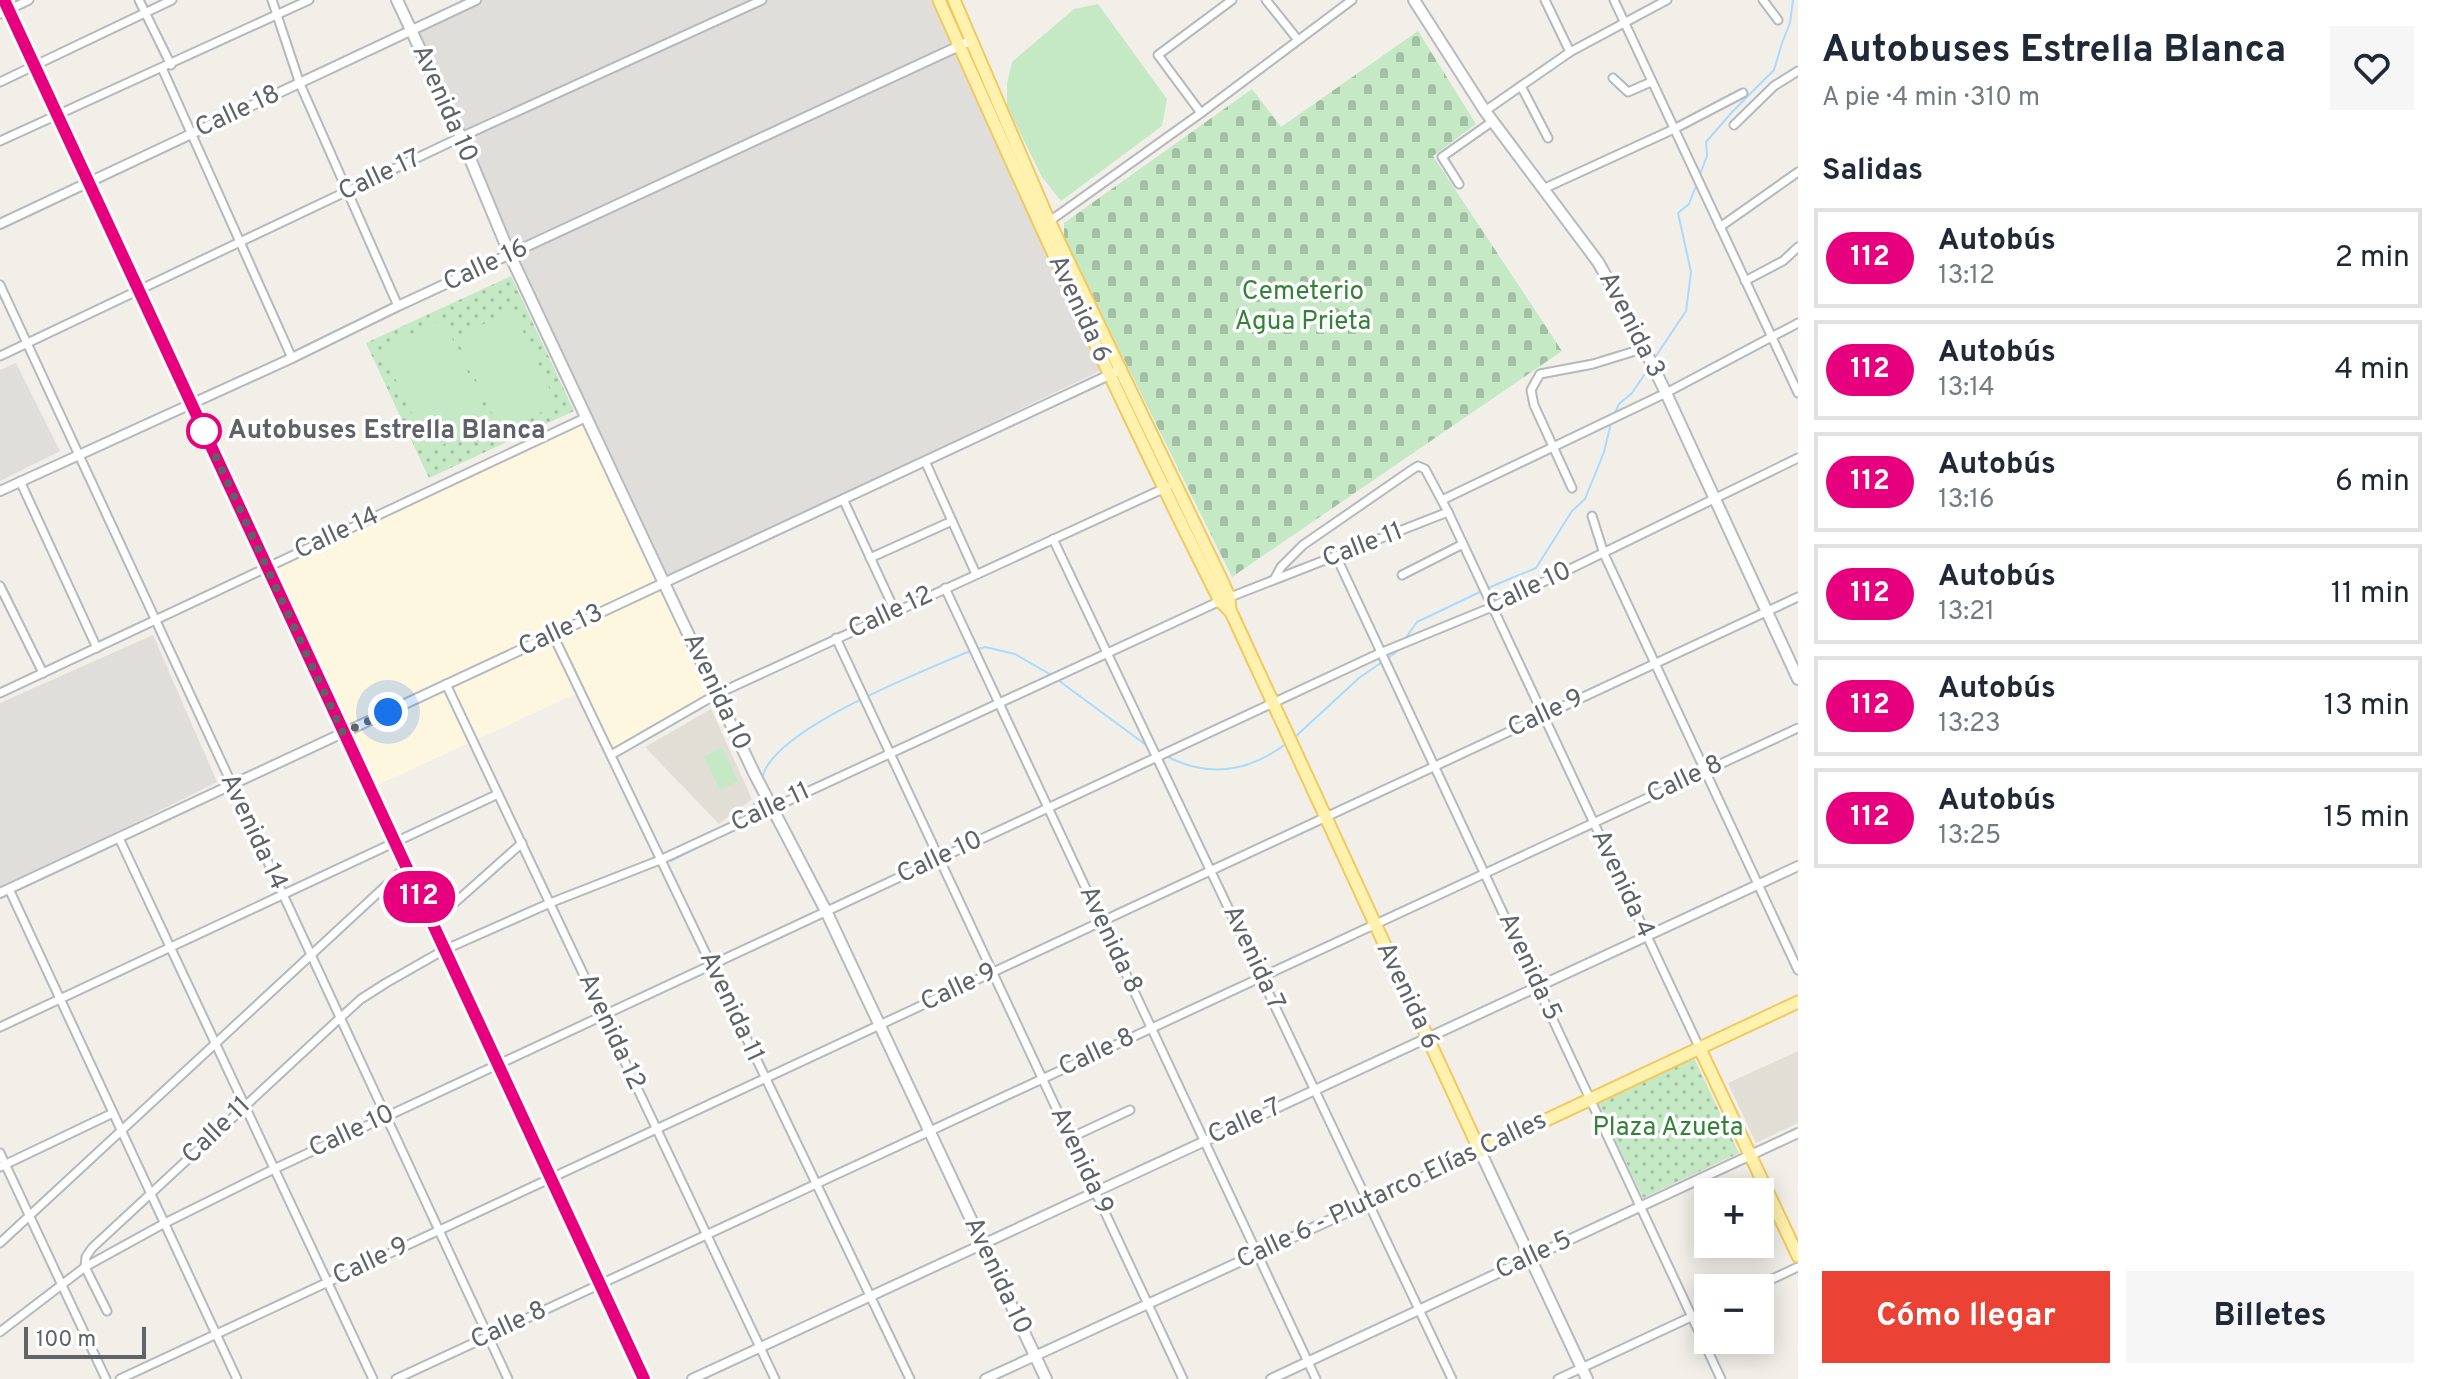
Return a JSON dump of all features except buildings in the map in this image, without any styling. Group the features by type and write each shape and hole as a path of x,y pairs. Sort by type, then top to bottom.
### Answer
{"main road":[{"name":"Avenida 10","path":"397,0 461,137 510,255 664,583 755,775 826,911 1046,1379"},
{"name":"Avenida 6","path":"939,0 1045,224 1122,369 1272,705 1584,1374"},
{"name":"Avenida 6","path":"954,0 1110,375 1164,490 1225,599"},
{"name":"Avenida 3","path":"1414,0 1485,111 1598,262 1647,353 1798,679"},
{"name":"Calle 6 - Plutarco Elías Calles","path":"1480,1151 1798,1002"},
{"name":"Avenida 4","path":"1700,1049 1798,1256"}],"street":[{"path":"4,0 4,12 57,115 644,1379"},
{"path":"4,12 29,0"},
{"path":"139,0 191,134 292,358"},
{"path":"0,82 172,0"},
{"path":"272,0 300,84 398,306"},
{"path":"0,141 309,0"},
{"name":"Calle 18","path":"0,224 476,0"},
{"name":"Calle 17","path":"0,356 461,137 762,0"},
{"path":"1201,113 1158,55 1232,0"},
{"path":"1266,0 1298,40"},
{"path":"1045,224 1352,0"},
{"path":"1545,0 1570,52"},
{"path":"1614,0 1798,393"},
{"path":"1485,111 1570,52 1667,0"},
{"path":"1763,0 1778,20"},
{"name":"Calle 16","path":"0,491 972,40"},
{"path":"1734,125 1774,86 1798,71"},
{"path":"1613,78 1628,92 1651,82"},
{"path":"1521,86 1548,138"},
{"path":"1543,189 1674,129 1743,93"},
{"path":"1459,184 1442,157 1493,121"},
{"path":"1720,227 1798,172"},
{"path":"1745,281 1783,261 1798,247"},
{"name":"Avenida 14","path":"0,285 508,1379"},
{"path":"1442,500 1666,393 1798,323"},
{"path":"1572,488 1534,405 1531,390 1540,374 1647,353"},
{"name":"Calle 13","path":"4,891 1122,369"},
{"name":"Calle 14","path":"0,693 587,417"},
{"name":"Calle 10","path":"0,1332 85,1267 274,1169 1380,653 1604,554 1798,458"},
{"path":"925,461 976,574"},
{"name":"Avenida 4","path":"1275,578 1281,567 1303,545 1418,466 1425,469 1700,1049"},
{"path":"20,481 97,648"},
{"name":"Calle 12","path":"611,755 717,694 1164,490 1175,482"},
{"path":"843,499 895,611"},
{"name":"Calle 11","path":"151,1194 361,999 444,950 550,903 660,860 1225,599 1448,512"},
{"path":"1592,516 1604,554 1798,970"},
{"path":"870,558 952,521"},
{"name":"Avenida 7","path":"1053,539 1452,1379"},
{"path":"1402,575 1463,544"},
{"name":"Avenida 5","path":"1336,556 1721,1379"},
{"path":"0,586 43,673"},
{"name":"Avenida 8","path":"945,588 1316,1379"},
{"name":"Calle 9","path":"120,1379 1798,597"},
{"name":"Avenida 11","path":"553,635 910,1379"},
{"name":"Avenida 9","path":"836,638 1183,1379"},
{"name":"Avenida 12","path":"446,684 775,1379"},
{"name":"Calle 8","path":"396,1379 1798,728"},
{"path":"0,1027 498,794"},
{"path":"119,838 373,1379"},
{"path":"432,923 522,843"},
{"name":"Calle 7","path":"692,1379 1798,866"},
{"path":"0,1243 406,867"},
{"path":"4,891 60,999 237,1379"},
{"path":"1070,1138 1130,1110"},
{"path":"3,1166 113,1113"},
{"name":"Calle 5","path":"1271,1379 1798,1133"},
{"name":"Calle 6 - Plutarco Elías Calles","path":"985,1379 1480,1151"},
{"path":"0,1153 3,1166 30,1216 106,1379"},
{"name":"Calle 10","path":"85,1267 86,1257 104,1236 151,1194"},
{"path":"104,1236 115,1250"},
{"path":"85,1267 107,1311"},
{"path":"1774,1278 1798,1267"},
{"path":"1558,1379 1584,1374 1692,1317"}],"shaded area":[{"path":"478,0 933,0 1102,370 669,577 411,31"},
{"path":"16,363 60,451 0,481 0,370"},
{"path":"587,417 717,694 611,755 580,692 369,789 266,567"},
{"path":"153,635 217,782 0,890 0,703"},
{"path":"711,709 752,799 719,824 645,747"},
{"path":"1798,1051 1798,1123 1756,1143 1728,1083"}],"green space":[{"path":"1098,4 1167,99 1162,126 1061,201 1042,177 1007,106 1007,84 1012,62 1074,9"},
{"name":"Cemeterio Agua Prieta","path":"1418,31 1476,124 1433,156 1562,351 1232,577 1064,238 1064,223 1252,89 1281,127"},
{"path":"511,276 574,411 429,478 366,343"},
{"path":"513,310 557,405 500,431 456,337"},
{"path":"443,319 491,422 429,451 381,348"},
{"path":"722,748 738,781 720,790 704,757"},
{"name":"Plaza Azueta","path":"1694,1058 1739,1153 1643,1198 1598,1103"}],"waterway":[{"path":"1699,177 1707,156 1706,142 1774,70 1790,23 1793,0"},
{"path":"1654,359 1686,311 1691,272 1678,213 1689,204 1697,183"},
{"path":"1615,413 1649,368"},
{"path":"1488,588 1536,568 1572,511 1585,499 1604,452 1611,423"},
{"path":"1405,639 1417,622 1482,591"},
{"path":"762,779 771,760 791,741 818,723 883,689 965,653 985,647 1015,654 1053,676"},
{"path":"1295,737 1359,678 1399,648"},
{"path":"1058,680 1146,745"},
{"path":"1166,756 1197,767 1228,769 1258,760 1287,743"},
{"path":"736,822 760,794"},
{"path":"671,861 716,838"}],"bus line":[{"name":"112","path":"4,0 644,1379"}],"place":[{"name":"Autobuses Estrella Blanca","path":"204,431"}],"route":[{"path":"204,431 343,733 388,712"}]}
